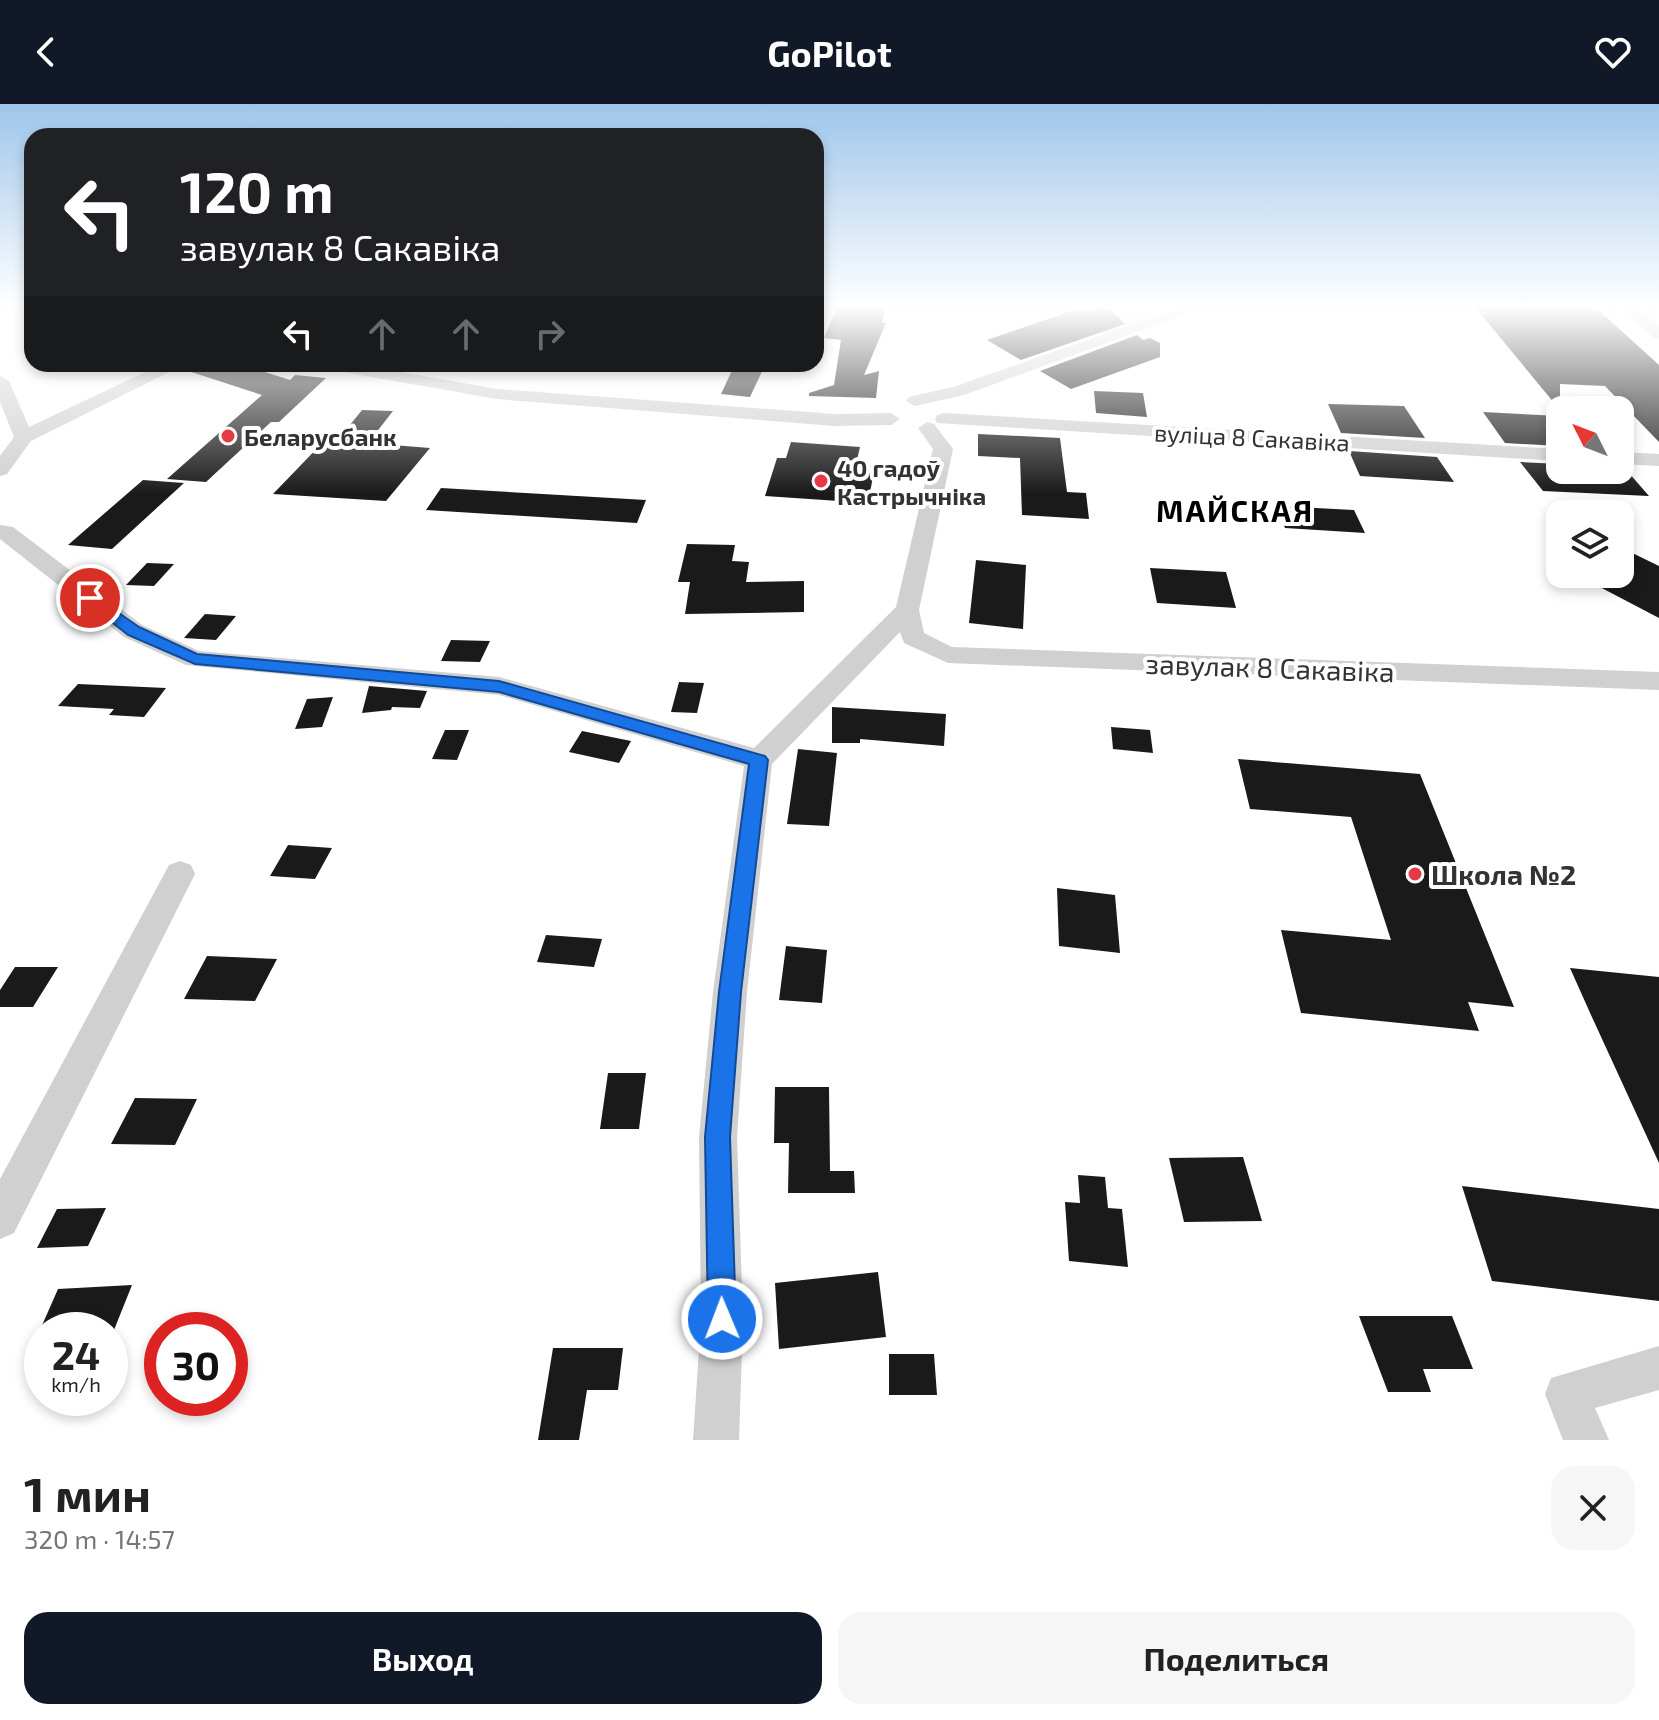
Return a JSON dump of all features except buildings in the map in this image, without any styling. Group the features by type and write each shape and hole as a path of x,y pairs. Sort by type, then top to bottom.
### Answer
{"street":[{"path":"891,419 889,415 894,407 958,391 1020,369"},
{"path":"0,470 24,437 159,372"},
{"path":"372,372 497,394 835,420 891,419 910,428 939,421 958,391"},
{"path":"0,381 24,437"},
{"path":"716,1440 722,1319 718,1137 730,992 759,760 907,610 943,449 939,421 932,404 915,401"},
{"name":"вуліца 8 Сакавіка","path":"939,421 1546,454"},
{"path":"1634,459 1659,460"},
{"path":"0,531 133,631 195,659 499,686 759,760"},
{"name":"завулак 8 Сакавіка","path":"907,610 913,637 948,655 1659,681"},
{"path":"0,1219 180,874"},
{"path":"1586,1440 1567,1394 1659,1368"}],"place":[{"name":"Беларусбанк","path":"228,436"},
{"name":"40 гадоў Кастрычніка","path":"821,481"},
{"name":"Школа №2","path":"1415,874"}],"district":[{"name":"МАЙСКАЯ","path":"1235,510"}],"route":[{"path":"90,598 133,631 195,659 499,686 759,760 730,992 718,1137 722,1319"}]}
